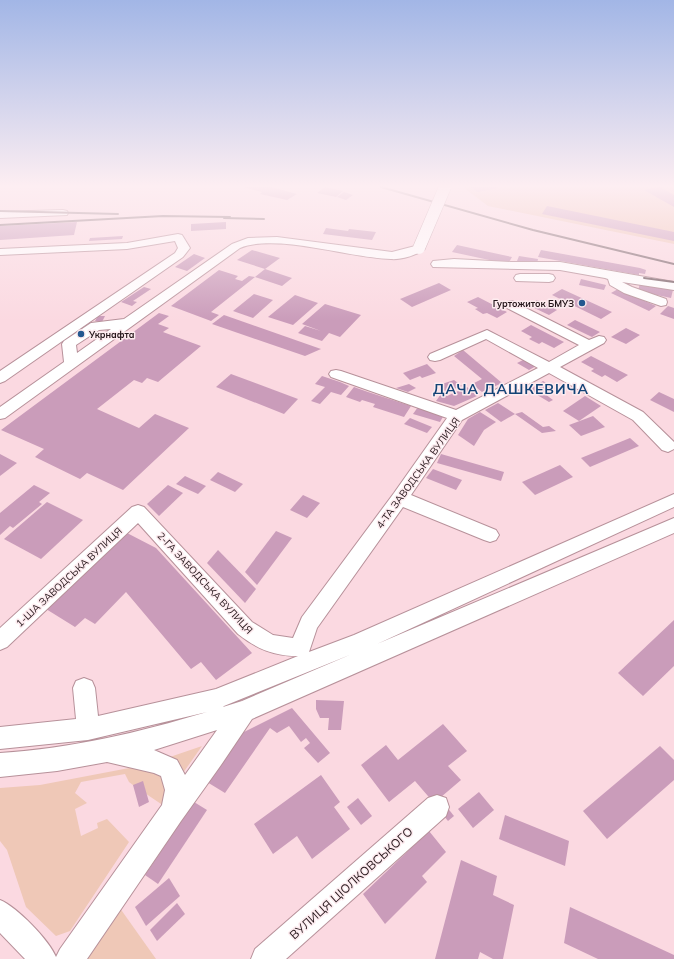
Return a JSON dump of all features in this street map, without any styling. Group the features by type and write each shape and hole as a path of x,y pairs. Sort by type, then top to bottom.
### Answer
{"street":[{"path":"0,414 71,363 69,344 96,326 127,323 236,246 248,241 277,240 392,256 410,252 419,248 426,232"},
{"path":"0,252 127,246 178,237 184,248 179,255 0,378"},
{"path":"437,264 454,263 511,266 560,266 674,286"},
{"path":"520,278 614,276"},
{"path":"614,276 614,282 628,290 661,302"},
{"name":"4-ТА ЗАВОДСЬКА ВУЛИЦЯ","path":"308,653 304,635 309,623 400,498 457,416 594,343 512,305"},
{"path":"434,357 487,334 638,416 668,446"},
{"path":"336,374 457,416"},
{"path":"400,498 490,535"},
{"path":"0,738 88,729 216,699 308,653 361,641 674,500"},
{"name":"2-ГА ЗАВОДСЬКА ВУЛИЦЯ","path":"138,512 245,628 263,642 308,653"},
{"name":"1-ША ЗАВОДСЬКА ВУЛИЦЯ","path":"0,642 138,512"},
{"path":"0,765 35,762 90,754 171,734 244,711 674,525"},
{"path":"84,688 88,729"},
{"path":"70,959 244,711"},
{"path":"105,750 156,762 169,768 177,785 178,794 172,812"},
{"name":"ВУЛИЦЯ ЦІОЛКОВСЬКОГО","path":"265,959 437,807"},
{"path":"0,914 43,959"}],"shaded area":[{"path":"614,232 674,232 674,244"},
{"path":"202,746 183,773 167,758"},
{"path":"145,765 156,766 167,782 164,806 129,782 125,774 81,782 75,793 87,803 75,809 81,836 98,828 97,823 107,819 129,842 70,931 56,936 26,907 7,850 0,841 0,788 40,785"},
{"path":"117,904 156,959 82,959"}],"building":[{"path":"0,232 75,232 74,235 0,240"},
{"path":"324,232 376,232 372,240 323,234"},
{"path":"629,232 673,232 674,241"},
{"path":"123,236 122,239 89,241 90,238"},
{"path":"457,245 512,257 508,264 452,252"},
{"path":"252,250 280,258 265,269 237,260"},
{"path":"541,250 646,270 645,274 639,273 639,275 538,257"},
{"path":"194,254 205,258 187,271 175,267"},
{"path":"519,256 538,259 537,264 517,261"},
{"path":"265,269 292,278 282,286 255,277"},
{"path":"219,270 238,276 235,279 242,281 249,276 255,277 211,312 219,315 211,321 171,306"},
{"path":"581,279 606,285 604,290 579,285"},
{"path":"439,283 451,290 412,307 400,299"},
{"path":"640,283 673,290 671,298 638,291"},
{"path":"144,287 151,289 133,301 137,302 132,306 121,302"},
{"name":"Гуртожиток БМУЗ","path":"562,289 612,312 601,319 552,295"},
{"path":"618,289 656,306 649,311 611,293"},
{"path":"254,294 273,300 253,318 233,311"},
{"path":"295,295 318,303 293,325 268,317"},
{"path":"478,297 507,312 497,318 487,313 483,314 475,309 478,308 467,302"},
{"path":"537,300 557,310 549,315 528,305"},
{"path":"325,304 361,315 340,337 329,333 322,341 298,333 305,326 321,331 302,324"},
{"path":"668,306 674,308 674,319 660,314"},
{"path":"159,313 169,316 158,324 169,328 163,332 201,346 158,382 147,378 142,383 134,380 97,409 139,428 155,414 189,428 123,490 87,473 80,479 35,457 44,449 1,430"},
{"path":"224,315 321,349 305,356 212,324"},
{"path":"98,316 105,316 102,322 95,321"},
{"path":"575,320 600,332 592,337 567,325"},
{"path":"531,325 564,342 554,348 542,342 539,344 529,339 532,337 521,331"},
{"path":"626,328 640,335 626,344 611,337"},
{"path":"463,350 502,383 482,392 472,384 482,379 454,356"},
{"path":"591,356 628,375 617,382 605,375 602,377 591,371 594,369 581,362"},
{"path":"520,357 540,364 529,370 517,363 523,360"},
{"path":"427,364 436,373 422,378 420,376 410,380 403,373"},
{"path":"231,374 298,399 284,414 216,387"},
{"path":"322,376 349,386 341,395 331,392 320,404 311,401 325,387 315,384"},
{"path":"454,380 462,386 446,392 439,385"},
{"path":"543,381 555,388 545,394 553,400 549,402 529,390"},
{"path":"409,384 416,388 408,392 396,388"},
{"path":"354,387 411,406 404,417 373,407 375,404 362,400 360,402 346,397"},
{"path":"467,387 477,396 454,406 436,401 441,394 447,396"},
{"path":"659,392 674,399 674,412 650,400"},
{"path":"585,396 601,406 579,421 563,411"},
{"path":"498,403 515,414 501,422 485,410"},
{"path":"418,407 444,415 440,422 413,414"},
{"path":"480,412 496,422 484,430 474,446 458,435 468,419"},
{"path":"522,412 543,427 549,426 556,431 542,433 515,414"},
{"path":"593,416 605,427 581,436 569,425"},
{"path":"410,418 432,427 427,433 404,424"},
{"path":"630,438 639,446 590,467 581,458"},
{"path":"0,454 17,463 0,476"},
{"path":"441,454 504,472 501,481 437,463"},
{"path":"560,465 573,477 535,495 522,482"},
{"path":"433,469 462,480 456,490 426,478"},
{"path":"218,472 243,484 235,492 210,480"},
{"path":"185,476 206,486 198,494 176,484"},
{"path":"34,485 50,493 39,502 42,504 13,528 10,526 0,535 0,513"},
{"path":"168,485 183,493 159,516 147,504"},
{"path":"303,495 320,503 307,518 290,510"},
{"path":"47,502 83,520 41,559 4,539"},
{"path":"276,531 292,538 257,585 245,572"},
{"path":"127,533 156,548 252,653 216,680 201,662 191,669 126,592 95,624 85,618 75,627 46,609"},
{"path":"218,550 256,589 245,603 207,563"},
{"path":"674,620 674,666 643,696 618,673"},
{"path":"316,700 344,701 341,730 328,730 329,718 320,718 316,709"},
{"path":"292,708 330,753 318,763 304,748 310,743 306,738 301,742 289,726 277,733 270,728 225,793 207,782 242,733"},
{"path":"443,724 467,751 448,766 461,780 434,803 415,781 389,802 361,765 386,745 398,760"},
{"path":"660,746 674,760 674,780 607,839 583,811"},
{"path":"321,775 340,802 334,807 350,829 312,859 297,836 273,854 254,824"},
{"path":"143,781 149,802 139,807 133,785"},
{"path":"479,792 494,810 473,828 458,809"},
{"path":"358,798 372,816 361,825 347,807"},
{"path":"194,802 207,810 158,884 145,875"},
{"path":"446,806 454,816 448,821 440,811"},
{"path":"505,815 569,841 565,866 499,839"},
{"path":"429,831 446,852 422,876 427,882 385,924 363,894"},
{"path":"461,860 497,876 493,895 514,905 503,959 493,959 480,952 478,959 435,959"},
{"path":"169,878 180,896 146,926 135,907"},
{"path":"177,903 185,914 157,941 150,930"},
{"path":"570,907 674,955 674,959 598,959 564,943"}],"railway":[{"path":"540,232 674,264"},
{"path":"644,278 674,282"}],"place":[{"name":"Гуртожиток БМУЗ","path":"582,303"},
{"name":"Укрнафта","path":"81,334"}],"district":[{"name":"ДАЧА ДАШКЕВИЧА","path":"511,389"}]}
